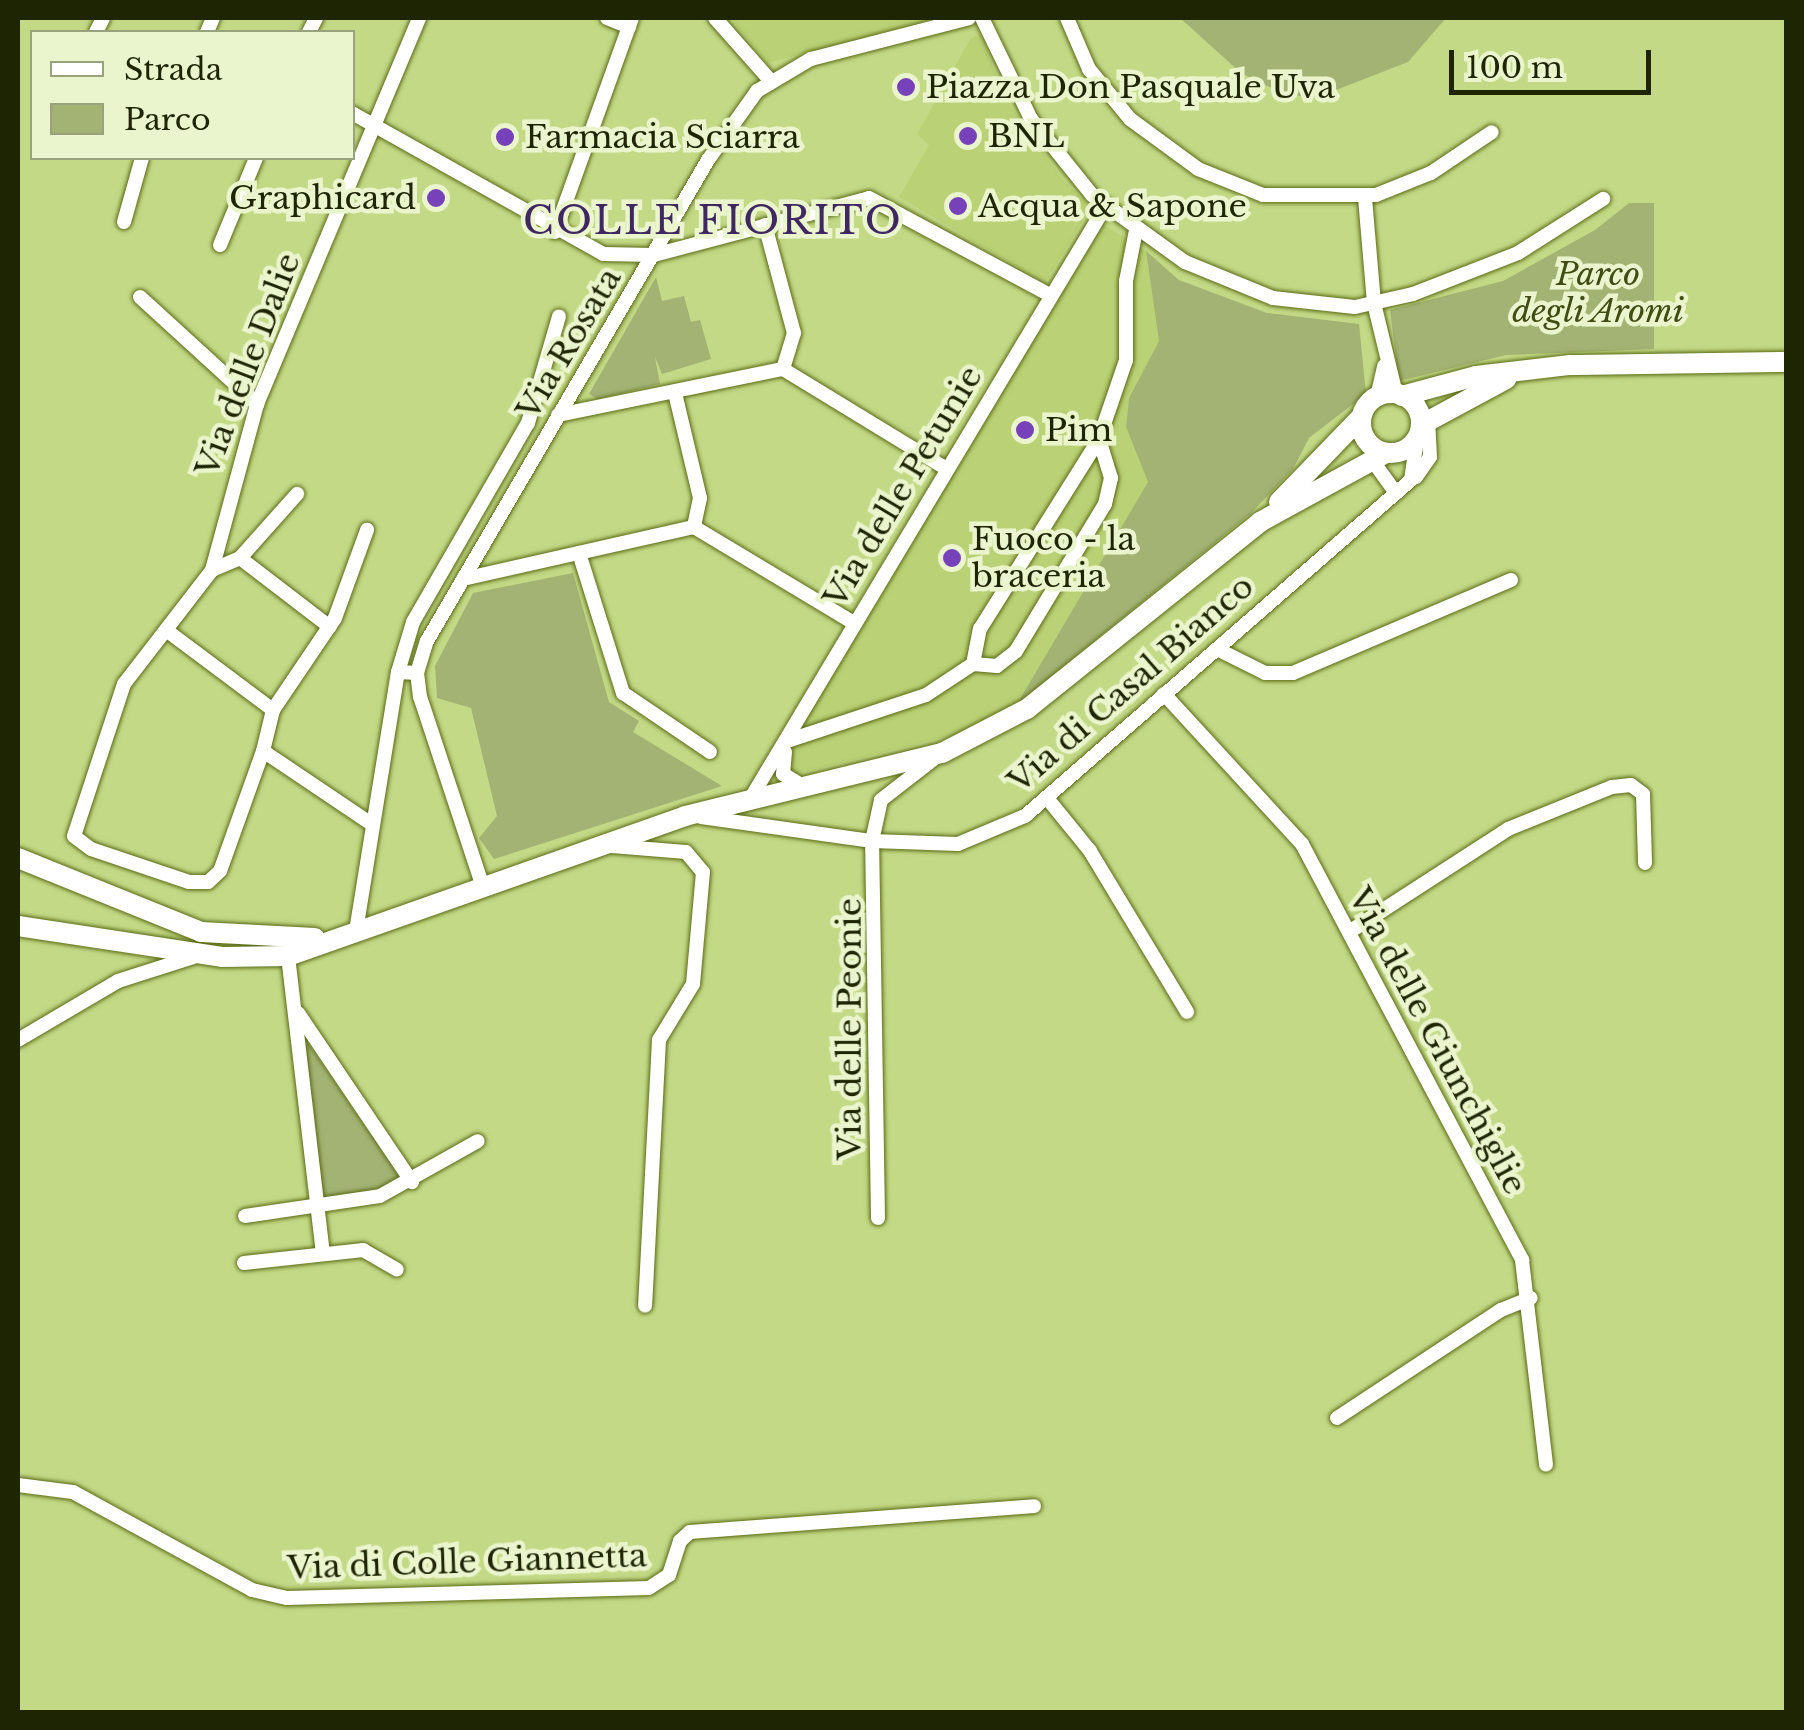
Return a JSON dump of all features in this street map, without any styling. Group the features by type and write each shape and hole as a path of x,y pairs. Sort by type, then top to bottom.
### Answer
{"main road":[{"path":"1260,522 1361,417 1392,395 1526,370 1620,361 1786,362"},
{"path":"1361,417 1366,440 1379,456 1404,450 1422,428 1526,370"},
{"path":"1392,395 1418,411 1422,428"},
{"name":"Via di Casal Bianco","path":"18,926 203,955 288,956 482,884 685,816 752,796 942,753 1039,700 1260,522 1379,456"},
{"name":"Via di Casal Bianco","path":"22,856 143,912 218,935 282,941 356,931"}],"street":[{"name":"Via delle Dalie","path":"212,570 256,404 419,18"},
{"path":"554,232 631,22 607,18"},
{"path":"715,18 769,79"},
{"name":"Via Rosata","path":"417,672 424,647 463,578 722,136 769,79 825,55 969,18"},
{"path":"982,18 1039,133 1105,207 1207,273 1273,298 1327,306 1374,302 1483,269 1604,200"},
{"path":"1067,18 1102,88 1187,163 1264,195 1365,198 1432,173 1492,132"},
{"path":"355,115 554,232 603,254 654,255 876,200 1050,295"},
{"path":"124,222 141,160"},
{"path":"220,245 255,160"},
{"path":"1365,198 1374,302 1392,395"},
{"name":"Via delle Petunie","path":"752,796 945,468 1105,207"},
{"path":"765,225 794,332 783,370"},
{"path":"973,664 980,629 1099,439 1126,360 1126,280 1136,230"},
{"path":"140,297 256,404"},
{"name":"Via Rosata","path":"356,931 370,823 398,672 434,577 532,416 559,316"},
{"path":"558,416 783,370 945,468"},
{"path":"674,393 700,498 694,527"},
{"path":"1411,480 1422,428"},
{"path":"1411,480 1430,457 1422,428"},
{"path":"805,787 783,774 787,742 926,695 973,664 997,666 1016,652 1105,504 1111,478 1099,439"},
{"path":"1379,456 1396,493"},
{"name":"Via di Casal Bianco","path":"685,816 872,840 963,843 1017,821 1411,480"},
{"path":"297,494 240,558 212,570 118,696 106,748 74,823 82,845 189,882 208,882 220,870 263,751 272,710 330,627 367,530"},
{"path":"463,578 694,527 854,623"},
{"path":"579,552 622,693 710,752"},
{"path":"240,558 330,627"},
{"path":"1219,650 1265,673 1294,673 1511,580"},
{"path":"166,630 272,710"},
{"path":"398,672 417,672 427,722 482,884"},
{"name":"Via delle Giunchiglie","path":"1164,694 1291,827 1522,1260 1531,1298 1546,1466"},
{"path":"263,751 370,823"},
{"name":"Via di Casal Bianco","path":"872,840 884,796 942,753"},
{"path":"1349,932 1416,894 1502,832 1606,788 1631,786 1643,794 1645,863"},
{"path":"1047,798 1090,851 1188,1012"},
{"name":"Via delle Peonie","path":"872,840 878,1218"},
{"path":"597,845 686,852 703,872 693,984 659,1040 645,1306"},
{"path":"110,942 136,960 118,981"},
{"path":"18,1040 118,981 203,955"},
{"path":"288,956 323,1254"},
{"path":"294,1008 412,1182"},
{"path":"245,1216 318,1209 412,1182 478,1140"},
{"path":"244,1263 369,1250 397,1270"},
{"path":"1337,1418 1500,1310 1531,1298"},
{"name":"Via di Colle Giannetta","path":"18,1486 72,1492 256,1592 287,1598 649,1588 665,1580 680,1541 694,1532 1034,1506"}],"shaded area":[{"path":"730,18 935,18 768,63"},
{"path":"980,35 1009,104 1062,179 1091,207 1045,283 899,197 929,145 917,134 971,38"},
{"path":"1099,222 1146,251 1159,341 1129,398 1126,427 1148,482 1017,704 957,734 764,782"}],"green space":[{"path":"1180,18 1446,18 1408,62 1318,97 1286,95 1241,73"},
{"name":"Parco degli Aromi","path":"1629,203 1654,203 1654,349 1506,355 1399,381 1390,310 1503,281 1595,230"},
{"path":"1146,251 1179,280 1267,313 1359,324 1366,394 1309,438 1293,469 1250,514 1017,704 1148,482 1126,427 1129,398 1159,341"},
{"path":"656,277 662,301 684,296 691,322 700,320 711,359 662,374 655,357 660,384 598,399 589,394"},
{"path":"573,573 609,702 639,721 633,732 722,786 494,859 479,838 497,816 471,708 437,698 435,666 473,593"},
{"path":"308,1043 399,1176 395,1183 343,1199 319,1197 303,1047"}],"place":[{"name":"Piazza Don Pasquale Uva","path":"906,87"},
{"name":"BNL","path":"968,136"},
{"name":"Farmacia Sciarra","path":"505,137"},
{"name":"Graphicard","path":"436,198"},
{"name":"Acqua & Sapone","path":"958,206"},
{"name":"Pim","path":"1025,430"},
{"name":"Fuoco - la braceria","path":"952,558"}],"district":[{"name":"COLLE FIORITO","path":"713,221"}]}
